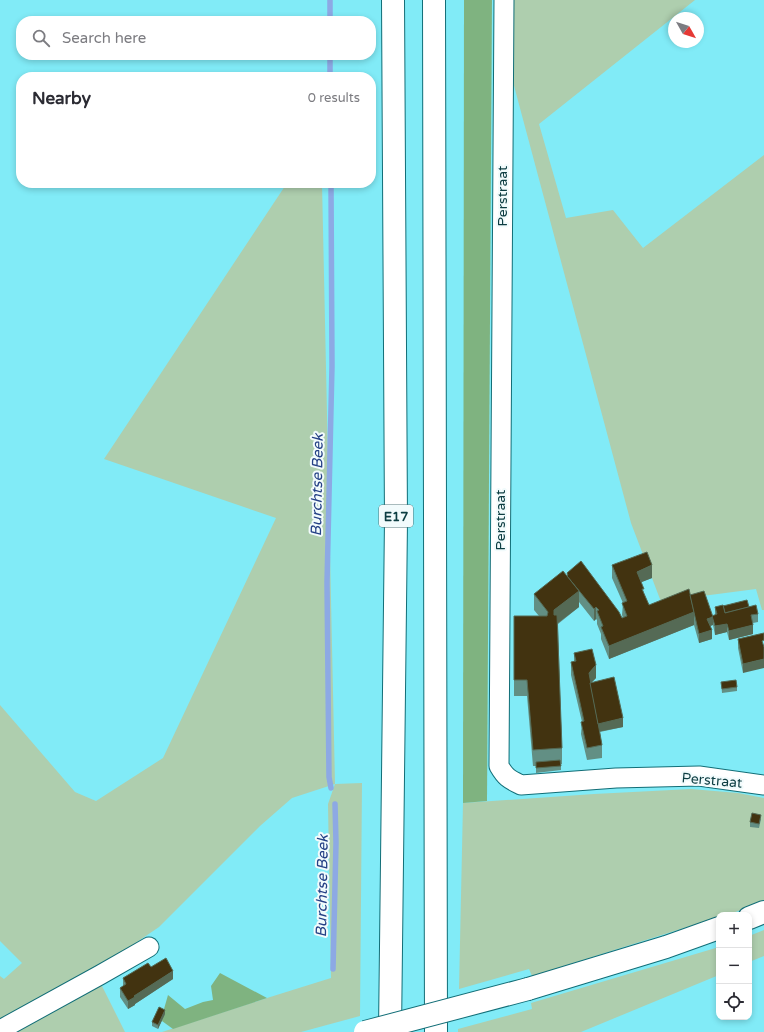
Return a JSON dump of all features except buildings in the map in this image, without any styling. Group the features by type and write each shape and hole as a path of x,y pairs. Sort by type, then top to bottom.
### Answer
{"main road":[{"name":"E17","path":"390,1032 396,520 393,0"},
{"path":"434,0 436,1032"},
{"path":"752,917 764,912"},
{"path":"365,1032 528,989 666,947 716,929"}],"street":[{"name":"Perstraat","path":"504,0 499,766 508,778 521,785 616,778 699,776 764,785"},
{"path":"0,1030 149,947"}],"green space":[{"path":"464,0 492,0 487,801 463,803"},
{"path":"514,0 695,0 680,12 668,12 668,21 539,124 566,218 613,210 643,248 764,155 764,610 762,610 756,589 687,598 663,607 631,523 513,82"},
{"path":"284,188 322,188 335,784 292,798 260,826 159,927 115,957 0,1021 0,976 4,979 22,963 0,941 0,705 75,792 96,801 163,758 276,518 104,459"},
{"path":"362,783 360,1016 301,1032 162,1032 331,978 328,804 335,784"},
{"path":"691,789 738,793 764,798 764,900 736,912 716,912 716,918 532,976 529,969 459,989 463,803"},
{"path":"764,930 764,956 752,961 752,948 752,935"},
{"path":"716,948 716,976 581,1032 458,1032 458,1029 532,1009 531,1003"},
{"path":"220,973 267,998 173,1029 162,1021 168,995 185,1009 213,1000 211,986"},
{"path":"100,982 125,1032 8,1032"}],"waterway":[{"name":"Burchtse Beek","path":"330,0 330,16"},
{"name":"Burchtse Beek","path":"330,60 330,72"},
{"name":"Burchtse Beek","path":"331,188 332,366 327,583 329,777 331,788"},
{"name":"Burchtse Beek","path":"333,969 336,843 335,804"}]}
